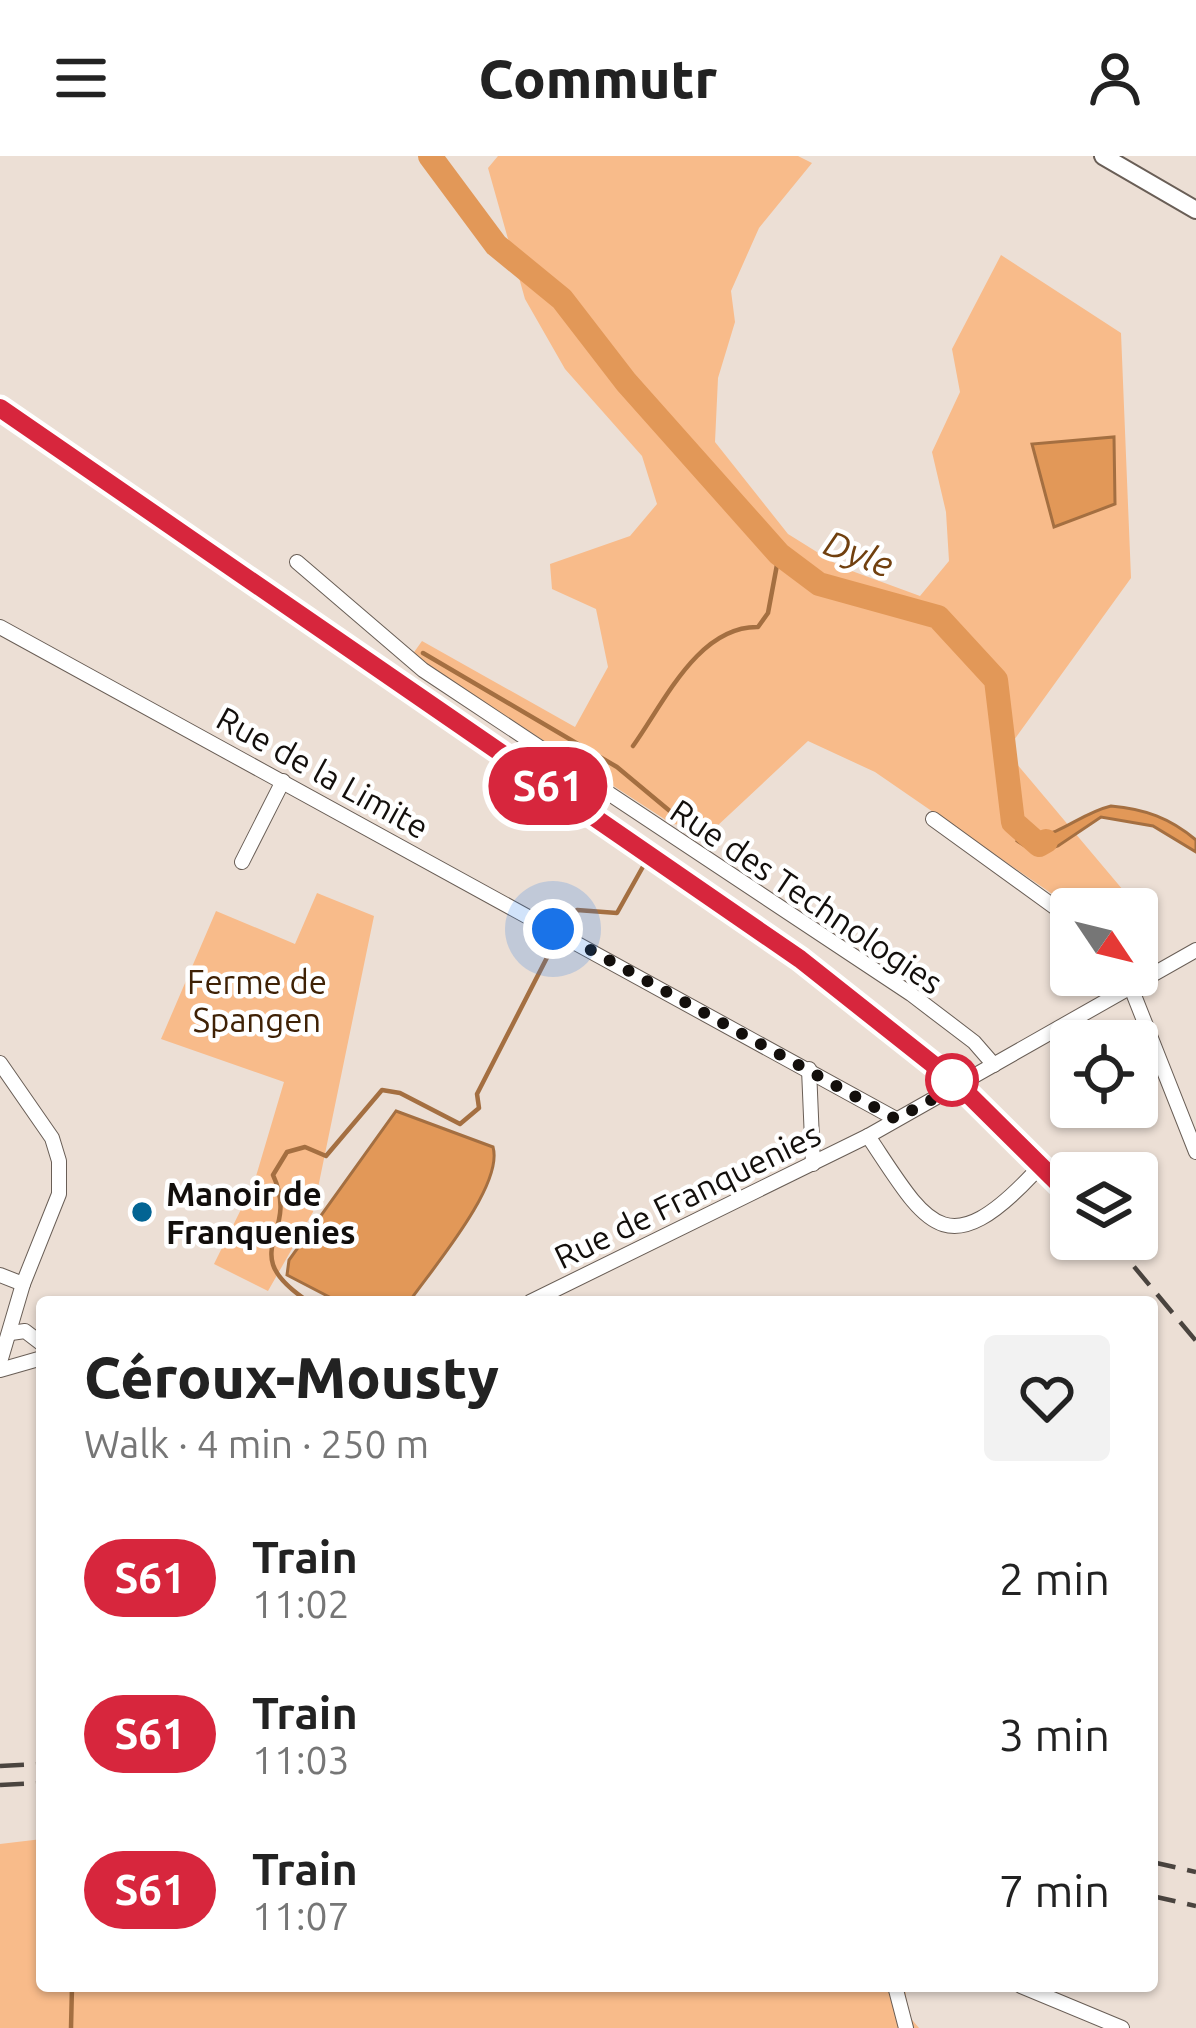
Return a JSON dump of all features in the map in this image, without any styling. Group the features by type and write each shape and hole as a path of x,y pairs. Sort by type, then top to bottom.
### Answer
{"main road":[{"path":"1103,156 1196,210"}],"street":[{"name":"Rue des Technologies","path":"298,562 423,670 911,994 974,1042 994,1065"},
{"name":"Rue de la Limite","path":"0,628 896,1119"},
{"path":"242,862 284,781"},
{"path":"933,819 1050,904"},
{"name":"Rue de Franquenies","path":"1158,968 1196,950"},
{"name":"Rue de Franquenies","path":"542,1296 868,1136 1106,996"},
{"path":"1135,996 1196,1152"},
{"path":"0,1063 52,1138 59,1161 55,1206 22,1283 19,1309 28,1337 15,1360"},
{"path":"809,1069 814,1164"},
{"name":"Rue de Franquenies","path":"868,1136 915,1206 951,1226 985,1220 1032,1175"},
{"path":"0,1275 22,1283"},
{"path":"15,1360 28,1337"},
{"path":"897,1992 906,2028"},
{"path":"1036,1992 1122,2028"}],"green space":[{"path":"498,156 798,156 812,163 759,228 731,291 735,322 718,378 715,442 788,534 841,567 920,596 949,561 946,512 932,452 960,392 952,349 1001,255 1121,333 1131,578 1006,751 1121,888 1050,888 1050,892 875,772 808,741 716,827 672,824 412,655 422,641 575,727 608,667 596,609 552,589 550,564 630,536 657,504 642,456 565,369 525,299 488,168"},
{"name":"Ferme de Spangen","path":"317,893 374,916 313,1212 268,1291 214,1264 254,1183 284,1082 161,1039 216,911 295,944"},
{"path":"36,1840 36,1992 906,1992 908,2015 919,2028 0,2028 0,1844"}],"shaded area":[{"path":"1114,437 1115,504 1054,527 1032,444"},
{"path":"1111,806 1167,820 1196,840 1196,852 1153,826 1101,817 1058,846 1036,853 1017,841 1023,826 1036,837 1046,835"},
{"path":"396,1111 493,1147 488,1183 477,1204 413,1296 327,1296 287,1275 289,1260"}],"waterway":[{"name":"Dyle","path":"430,156 496,245 562,299 626,382 779,554 819,584 938,617 996,680 1013,822 1039,845 1046,841"},
{"path":"633,746 700,653 737,630 758,627 768,613 779,554"},
{"path":"423,653 617,767 677,817"},
{"path":"565,923 577,910 617,913 645,863"},
{"path":"302,1296 275,1269 271,1256 280,1214 273,1175 287,1152 305,1147 326,1156 382,1090 400,1093 460,1124 479,1108 477,1094 556,940"},
{"path":"71,2028 72,1992"}],"railway":[{"path":"0,408 800,959 959,1085 1050,1175"},
{"path":"1128,1260 1196,1341"},
{"path":"0,1766 36,1764"},
{"path":"0,1785 36,1783"},
{"path":"1158,1863 1196,1872"},
{"path":"1158,1897 1196,1906"}],"train":[{"name":"S61","path":"0,408 800,959 959,1085 1050,1175"}],"place":[{"name":"Manoir de Franquenies","path":"142,1212"}],"route":[{"path":"553,929 896,1119 959,1085 952,1080"}]}
